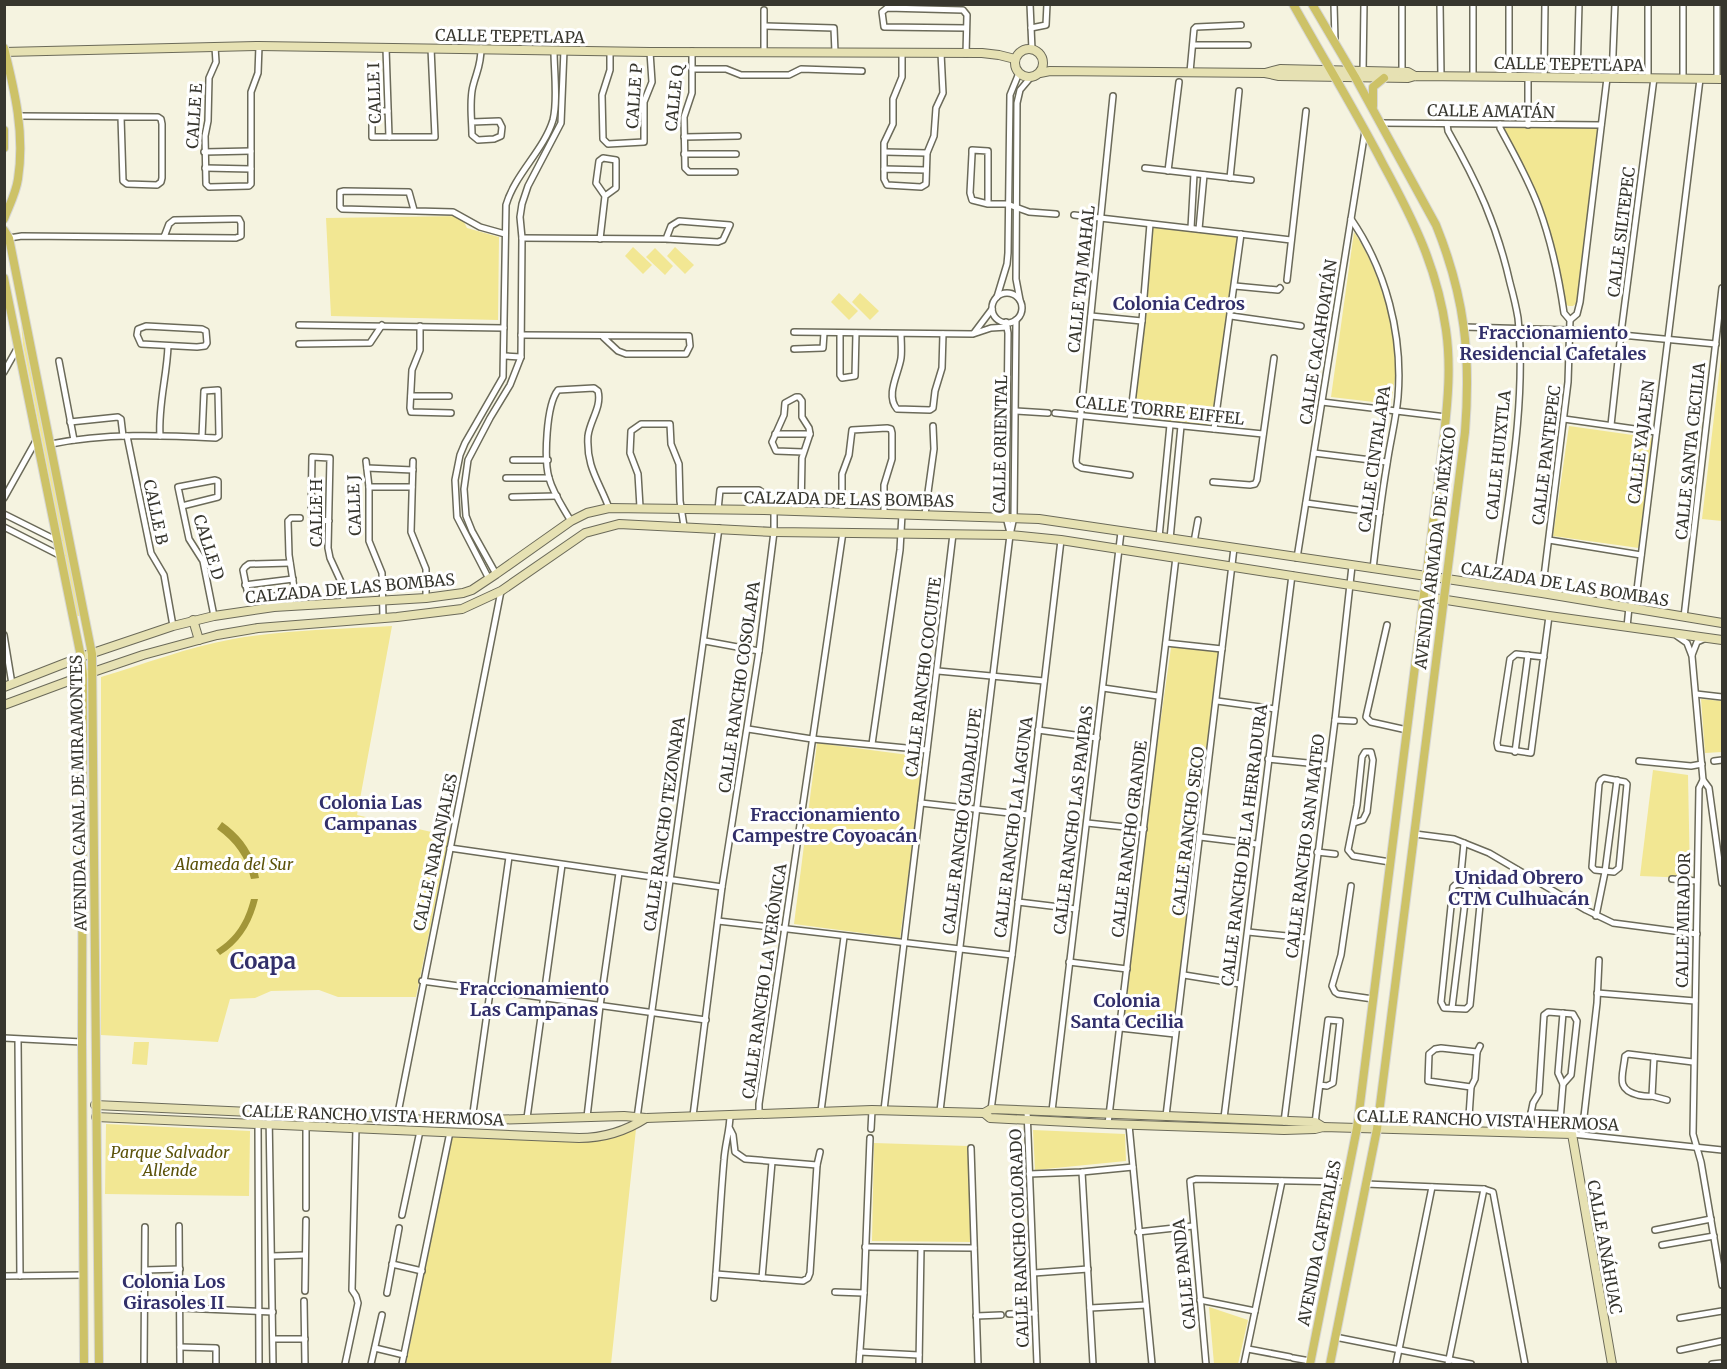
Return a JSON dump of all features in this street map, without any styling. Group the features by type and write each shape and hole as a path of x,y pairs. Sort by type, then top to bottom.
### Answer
{"main road":[{"name":"AVENIDA ARMADA DE MÉXICO","path":"1293,4 1336,77 1416,227 1432,271 1446,330 1449,358 1446,417 1357,1128"},
{"name":"AVENIDA ARMADA DE MÉXICO","path":"1312,4 1381,123 1436,225 1454,277 1464,327 1468,390 1447,579 1377,1129"},
{"path":"4,219 18,182 21,141 20,116 5,51"},
{"path":"1373,109 1373,87 1384,78"},
{"path":"4,130 4,148"},
{"name":"AVENIDA CANAL DE MIRAMONTES","path":"7,234 92,654 99,1365"},
{"name":"AVENIDA CANAL DE MIRAMONTES","path":"4,278 19,344 83,675 84,1365"},
{"name":"AVENIDA CAFETALES","path":"1310,1363 1357,1128"},
{"name":"AVENIDA CAFETALES","path":"1330,1365 1377,1129"}],"street":[{"path":"1030,4 1032,50"},
{"path":"1031,28 1046,25 1047,4"},
{"path":"1334,4 1335,46"},
{"path":"1363,71 1364,4"},
{"path":"1401,72 1402,4"},
{"path":"1440,4 1441,76"},
{"path":"1473,4 1473,76"},
{"path":"1509,4 1509,77"},
{"path":"1544,77 1545,4"},
{"path":"1577,77 1579,4"},
{"name":"CALLE PANTEPEC","path":"1542,593 1568,382 1570,320 1577,314 1580,302 1601,125 1610,78 1615,4"},
{"name":"CALLE SILTEPEC","path":"1611,425 1651,78 1648,4"},
{"path":"1683,4 1683,78"},
{"path":"1717,4 1720,79"},
{"path":"966,28 884,27 882,12 887,8 963,10 967,15 966,54"},
{"path":"764,10 764,52"},
{"path":"1190,72 1196,27 1241,25"},
{"path":"765,26 834,28 835,52"},
{"path":"1193,45 1248,45"},
{"path":"205,168 251,169 251,92 258,73 259,46"},
{"name":"CALLE TEPETLAPA","path":"5,51 259,46 650,52 941,53 999,55 1015,59"},
{"name":"CALLE E","path":"214,47 216,62 208,85 208,121 204,152 206,184 209,187 249,186 251,169"},
{"name":"CALLE I","path":"386,48 389,138"},
{"path":"388,111 372,111 372,137 435,137 431,48"},
{"path":"472,122 499,121 501,136 474,139 472,135 472,122 472,88 481,65 481,48"},
{"path":"492,577 466,516 464,489 468,460 510,385 521,357 522,238 520,217 528,186 561,123 564,50"},
{"path":"1043,61 1040,73 1031,77 1024,77 1015,67 1015,59 1023,50 1032,50 1040,55 1043,61 1059,71"},
{"path":"492,577 457,517 455,480 465,443 503,377 505,217 508,195 552,122 554,51"},
{"name":"CALLE P","path":"610,51 610,70 602,95 604,143 644,142 644,102 652,82 650,52"},
{"name":"CALLE Q","path":"692,51 692,93 684,117 685,168 689,172 735,172"},
{"path":"902,53 902,77 893,99 893,124 884,143 884,179 887,185 921,188 927,184 927,153 934,136 936,108 943,93 941,53"},
{"path":"692,69 726,69 741,75 789,75 801,69 862,71"},
{"name":"CALLE TEPETLAPA","path":"1265,73 1280,69 1330,69 1384,78 1473,76 1720,79"},
{"name":"CALLE TEPETLAPA","path":"1040,73 1059,71 1265,73 1279,76 1336,77 1363,71 1408,72 1416,76"},
{"path":"973,334 992,309 1007,264 1010,94 1019,73"},
{"path":"1010,94 1018,96 1031,77"},
{"path":"1528,77 1528,125"},
{"name":"CALLE YAJALEN","path":"1627,627 1629,607 1636,598 1700,79"},
{"path":"1168,171 1179,82"},
{"path":"1230,178 1239,91"},
{"name":"CALLE ORIENTAL","path":"1010,517 1016,411 1016,320 1022,310 1016,279 1018,96"},
{"name":"CALLE TAJ MAHAL","path":"1113,96 1076,461 1077,465 1082,468 1130,475"},
{"path":"1287,280 1306,111"},
{"path":"20,116 158,117 161,119 161,182 157,185 127,184 123,181 121,117"},
{"name":"CALLE AMATÁN","path":"1381,123 1601,125"},
{"name":"CALLE HUIXTLA","path":"1447,124 1448,131 1480,192 1501,245 1518,317 1520,373 1516,433 1496,587"},
{"name":"CALLE PANTEPEC","path":"1500,124 1540,209 1564,313 1570,320"},
{"name":"CALLE CACAHOATÁN","path":"1296,558 1365,130"},
{"path":"684,137 738,136"},
{"path":"988,204 988,151 972,150 970,197 972,200 988,204 1007,204 1029,212 1056,214"},
{"path":"204,152 251,151"},
{"path":"885,152 927,153"},
{"path":"684,154 736,154"},
{"path":"600,239 605,196 596,183 599,161 603,158 616,160 616,188 605,196"},
{"path":"1145,168 1251,180"},
{"path":"884,170 926,170"},
{"path":"1191,228 1194,174"},
{"path":"1199,229 1204,175"},
{"path":"414,210 409,192 344,191 339,195 342,209 453,212 480,227 505,234"},
{"path":"1074,215 1292,240"},
{"path":"505,217 520,217"},
{"path":"7,234 22,236 236,238 241,236 242,223 239,219 174,220 164,237"},
{"name":"CALLE CINTALAPA","path":"1351,219 1366,241 1387,294 1398,354 1396,412 1373,569"},
{"path":"522,238 666,239 718,242 723,240 730,225 679,221 671,226 666,239"},
{"path":"1130,420 1142,321 1150,224"},
{"path":"1214,429 1241,234"},
{"path":"1008,237 1016,237"},
{"path":"1235,286 1278,290 1280,288"},
{"name":"CALLE SANTA CECILIA","path":"1684,617 1722,288"},
{"path":"997,297 1003,293 1010,293 1020,300"},
{"path":"992,309 996,318 1006,324"},
{"path":"1091,316 1142,321"},
{"path":"1231,316 1301,326"},
{"path":"794,332 973,334 1016,320"},
{"name":"CALLE ORIENTAL","path":"1006,324 1010,535"},
{"path":"299,325 504,328"},
{"path":"299,344 370,343 382,325"},
{"path":"146,326 206,331 205,346 168,345 141,344 137,335 138,329 146,326"},
{"path":"420,326 420,350 412,370 411,412 451,413"},
{"path":"1464,327 1621,333 1716,344"},
{"path":"794,350 822,348 824,333"},
{"path":"840,333 840,375 842,378 855,376 856,333"},
{"path":"901,334 901,359 894,377 893,403 897,409 930,410 933,408 934,391 942,368 943,334"},
{"path":"521,335 688,336 690,346 686,354 626,354 618,351 603,337"},
{"path":"4,372 19,344"},
{"path":"160,435 160,402 167,372 168,345"},
{"path":"504,356 521,357"},
{"path":"1214,482 1256,484 1274,358"},
{"path":"59,361 74,440"},
{"path":"571,521 549,478 549,414 558,390 594,388 598,391 597,411 588,437 589,461 609,508"},
{"path":"51,444 125,436 216,438 219,436 218,390 204,391 202,437"},
{"path":"411,396 449,396"},
{"path":"801,511 803,452 810,434 802,417 802,401 800,397 796,397 785,403 784,415 772,442 776,451 803,452"},
{"path":"1322,402 1446,417"},
{"path":"1016,411 1048,413"},
{"name":"CALLE TORRE EIFFEL","path":"1055,413 1263,434"},
{"path":"70,422 118,417 125,436"},
{"path":"1564,419 1656,432"},
{"path":"640,507 638,474 630,453 630,437 636,426 641,423 670,424 671,444 679,464 684,526"},
{"path":"1159,537 1170,425"},
{"path":"925,514 934,449 933,426"},
{"path":"1170,539 1182,426"},
{"path":"842,513 842,474 849,455 852,430 891,429 892,459 884,484 884,514"},
{"path":"775,434 810,434"},
{"name":"CALLE B","path":"125,436 151,553 164,575 173,626"},
{"path":"4,498 37,438"},
{"path":"1314,453 1387,462"},
{"name":"CALLE H","path":"329,521 314,519 311,514 312,457 330,458 329,521 328,548 342,584 344,602"},
{"path":"513,460 548,460"},
{"name":"CALLE J","path":"366,461 369,487 369,541 382,573 383,618"},
{"path":"413,461 411,532 426,569 426,598"},
{"path":"367,468 412,470"},
{"path":"506,478 549,478"},
{"path":"1165,478 1176,480"},
{"name":"CALLE D","path":"182,506 218,497 218,481 178,487 182,506 189,539 202,561 214,616"},
{"path":"369,487 412,487"},
{"path":"718,510 720,490 759,490 763,493 764,510"},
{"path":"512,497 557,496"},
{"path":"1306,503 1380,513"},
{"name":"CALZADA DE LAS BOMBAS","path":"8,686 81,657 193,620 274,608 426,598 463,593 492,577 571,521 587,513 609,508 925,514 1040,519 1542,593 1722,623"},
{"name":"CALLE RANCHO COSOLAPA","path":"693,1116 722,887 759,651 774,532 774,511"},
{"path":"4,514 58,541"},
{"path":"872,744 902,534 902,514"},
{"path":"290,563 249,564 243,570 248,595 252,598 295,594 290,563 288,521 291,518 300,518"},
{"path":"1194,542 1198,520"},
{"name":"CALZADA DE LAS BOMBAS","path":"4,705 83,675 199,640 258,628 462,609 501,591 585,533 619,524 774,532 1010,535 1061,540 1550,616 1722,640"},
{"path":"4,527 61,556"},
{"name":"CALLE RANCHO TEZONAPA","path":"637,1120 650,1011 705,641 719,528"},
{"name":"CALLE RANCHO LA VERÓNICA","path":"759,1114 843,532"},
{"name":"CALLE RANCHO LAS PAMPAS","path":"1052,1111 1121,532"},
{"name":"CALLE RANCHO COCUITE","path":"884,1110 953,534"},
{"name":"CALLE RANCHO GUADALUPE","path":"940,1111 1010,535"},
{"name":"CALLE RANCHO LA LAGUNA","path":"988,1113 1012,955 1061,540"},
{"path":"1549,540 1641,555"},
{"name":"CALLE RANCHO SECO","path":"1166,1116 1234,548"},
{"name":"CALLE RANCHO GRANDE","path":"1108,1124 1176,557"},
{"name":"CALLE RANCHO SAN MATEO","path":"1284,1125 1352,566"},
{"name":"CALLE RANCHO DE LA HERRADURA","path":"1224,1118 1292,575"},
{"path":"245,585 293,579"},
{"name":"CALLE NARANJALES","path":"397,1118 422,981 501,591"},
{"path":"273,596 274,608"},
{"path":"1544,657 1516,654 1510,659 1498,748 1531,753 1550,616"},
{"path":"193,620 199,640"},
{"path":"1387,625 1366,713 1367,720 1407,730"},
{"path":"1672,633 1687,643 1692,656 1703,780 1709,788 1722,883"},
{"path":"4,635 8,686"},
{"path":"1692,656 1695,645 1707,638"},
{"path":"705,641 759,651"},
{"path":"1166,643 1222,649"},
{"path":"1515,752 1528,655"},
{"path":"938,671 1044,681"},
{"path":"1103,688 1158,696"},
{"path":"1696,694 1722,697"},
{"path":"1217,701 1275,709"},
{"path":"1335,720 1354,721"},
{"path":"748,729 927,750"},
{"path":"1038,730 1097,738"},
{"path":"1354,823 1363,820 1367,812 1371,752 1365,752 1362,757 1349,853 1353,856 1390,862"},
{"path":"1268,759 1328,765"},
{"path":"1714,761 1722,760"},
{"path":"1639,761 1691,766 1702,764"},
{"path":"1604,778 1627,784 1619,868 1614,872 1605,872 1594,870 1592,867 1599,784 1604,778"},
{"path":"1596,915 1605,872 1617,780"},
{"name":"CALLE MIRADOR","path":"1703,780 1699,788 1693,1134 1722,1285"},
{"path":"921,803 1028,815"},
{"path":"1713,813 1722,812"},
{"path":"1087,823 1144,829"},
{"path":"1415,834 1454,839 1489,853 1613,923 1697,934"},
{"path":"1200,837 1257,844"},
{"path":"1460,884 1464,843"},
{"path":"450,848 722,887"},
{"path":"1317,852 1335,854"},
{"path":"472,1120 509,858"},
{"path":"527,1118 562,865"},
{"path":"587,1117 619,873"},
{"path":"1672,879 1697,881"},
{"path":"1460,884 1478,890 1481,896 1470,1005 1466,1009 1444,1008 1441,1002 1453,887 1460,884"},
{"path":"1351,886 1341,955 1332,989 1338,994 1373,999"},
{"path":"1452,1008 1467,886"},
{"path":"1018,903 1076,909"},
{"path":"718,921 1012,955"},
{"path":"1248,932 1307,938"},
{"path":"820,1112 844,937"},
{"path":"1582,1134 1597,1003 1599,960"},
{"path":"1069,962 1127,969"},
{"path":"1184,975 1240,984"},
{"path":"422,981 706,1020"},
{"path":"1597,993 1695,1001"},
{"path":"1531,1133 1531,1113 1533,1103 1539,1093 1544,1015 1548,1012 1573,1014 1577,1021 1570,1075 1563,1084 1559,1134"},
{"path":"1563,1013 1558,1073 1563,1084"},
{"path":"1318,1126 1320,1085 1328,1020 1340,1021 1333,1083 1327,1086 1320,1085"},
{"path":"1120,1028 1175,1034"},
{"path":"4,1038 82,1042"},
{"path":"18,1040 20,1276"},
{"path":"1468,1131 1471,1088 1475,1079 1477,1052 1480,1046"},
{"path":"1471,1088 1428,1081 1429,1054 1435,1048 1477,1052"},
{"path":"1667,1100 1627,1092 1623,1089 1625,1056 1628,1054 1693,1062"},
{"path":"1652,1096 1654,1057"},
{"name":"CALLE RANCHO VISTA HERMOSA","path":"95,1106 472,1120 587,1117 637,1120"},
{"path":"871,1129 872,1110"},
{"name":"CALLE RANCHO VISTA HERMOSA","path":"96,1117 586,1138 611,1133 646,1118 872,1110 988,1113 1028,1110 1224,1118 1284,1125"},
{"name":"CALLE RANCHO COLORADO","path":"1028,1110 1037,1365"},
{"path":"269,1113 273,1365"},
{"name":"CALLE RANCHO VISTA HERMOSA","path":"988,1113 1028,1121 1193,1128 1284,1125 1582,1134 1722,1150"},
{"path":"1531,1113 1559,1114"},
{"path":"306,1114 306,1208"},
{"path":"730,1115 730,1129 738,1156 745,1159 817,1166"},
{"path":"1193,1128 1194,1117"},
{"path":"258,1125 259,1365"},
{"path":"1129,1125 1152,1365"},
{"path":"345,1365 358,1303 357,1296 352,1290 356,1128"},
{"path":"714,1298 727,1134 730,1129"},
{"path":"402,1215 420,1131"},
{"path":"402,1365 450,1132"},
{"name":"CALLE ANÁHUAC","path":"1572,1134 1612,1365"},
{"path":"859,1365 870,1138"},
{"path":"726,1149 734,1148"},
{"path":"971,1148 978,1365"},
{"path":"716,1274 803,1281 807,1278 810,1273 817,1166 820,1152"},
{"path":"762,1278 772,1162"},
{"path":"1029,1174 1133,1167"},
{"path":"1082,1172 1093,1365"},
{"name":"CALLE PANDA","path":"1206,1365 1190,1181 1196,1179 1282,1180"},
{"path":"1244,1365 1282,1180 1346,1182"},
{"path":"1366,1184 1484,1189 1493,1192 1525,1365"},
{"path":"1396,1365 1432,1187"},
{"path":"1449,1362 1484,1189"},
{"path":"259,1219 271,1219"},
{"path":"1655,1230 1711,1219"},
{"path":"305,1291 306,1220"},
{"path":"179,1226 180,1365"},
{"path":"1138,1232 1193,1226"},
{"path":"144,1227 144,1365"},
{"path":"387,1293 399,1228"},
{"path":"1662,1245 1714,1236"},
{"path":"865,1247 974,1248"},
{"path":"919,1365 921,1248"},
{"path":"272,1256 304,1255"},
{"path":"392,1264 423,1271"},
{"path":"145,1270 180,1269"},
{"path":"1034,1273 1088,1269"},
{"path":"4,1276 84,1275"},
{"path":"835,1292 864,1293"},
{"path":"1200,1300 1255,1311"},
{"path":"304,1301 305,1365"},
{"path":"1090,1308 1146,1305"},
{"path":"181,1308 273,1312"},
{"path":"1680,1318 1722,1311"},
{"path":"1009,1314 1035,1313"},
{"path":"371,1365 382,1315"},
{"path":"976,1316 1001,1315"},
{"path":"1335,1337 1471,1365"},
{"path":"274,1339 305,1339"},
{"path":"1680,1350 1722,1341"},
{"path":"180,1347 216,1348 216,1365"},
{"path":"375,1348 404,1355"},
{"path":"1248,1349 1310,1363"},
{"path":"860,1352 919,1355"},
{"path":"1712,1365 1722,1362"}],"green space":[{"path":"1504,127 1598,128 1578,302 1573,306 1568,306 1564,302 1542,212"},
{"path":"461,216 467,228 499,237 498,320 331,316 326,218"},
{"path":"1153,227 1239,234 1216,426 1134,415"},
{"path":"1354,232 1370,260 1391,322 1396,372 1391,404 1331,397"},
{"path":"633,247 652,265 643,274 625,256"},
{"path":"675,247 694,265 685,274 667,256"},
{"path":"655,248 673,266 665,275 646,257"},
{"path":"839,293 858,311 849,320 831,302"},
{"path":"860,293 879,311 870,320 852,302"},
{"path":"21,323 80,616 77,616 23,345"},
{"path":"1722,349 1722,521 1702,519"},
{"path":"1569,426 1654,438 1639,548 1553,536"},
{"name":"Alameda del Sur","path":"392,626 357,815 449,836 416,997 338,997 319,990 271,991 255,998 230,999 218,1042 101,1035 101,677 183,651 233,639 292,632"},
{"path":"1172,641 1221,646 1175,1034 1124,1025 1145,829"},
{"path":"1701,699 1722,701 1722,752 1705,753"},
{"path":"817,743 924,757 900,938 794,924"},
{"path":"1653,770 1688,775 1690,878 1640,876"},
{"path":"134,1042 149,1042 147,1065 132,1064"},
{"name":"Parque Salvador Allende","path":"106,1124 250,1131 249,1196 105,1194"},
{"path":"636,1129 611,1364 406,1364 453,1134 589,1140"},
{"path":"1033,1130 1125,1134 1126,1161 1035,1170"},
{"path":"874,1143 968,1146 972,1242 872,1241"},
{"path":"1209,1307 1248,1320 1238,1364 1214,1364"}],"shaded area":[{"path":"222,822 236,833 246,846 259,878 251,879 239,851 217,829"},
{"path":"251,899 258,899 249,924 240,938 220,955 216,950 239,928"}],"district":[{"name":"Colonia Cedros","path":"1179,304"},
{"name":"Fraccionamiento Residencial Cafetales","path":"1553,343"},
{"name":"Colonia Las Campanas","path":"371,813"},
{"name":"Fraccionamiento Campestre Coyoacán","path":"825,825"},
{"name":"Unidad Obrero CTM Culhuacán","path":"1519,888"},
{"name":"Coapa","path":"263,961"},
{"name":"Fraccionamiento Las Campanas","path":"534,999"},
{"name":"Colonia Santa Cecilia","path":"1127,1011"},
{"name":"Colonia Los Girasoles II","path":"174,1292"}]}
